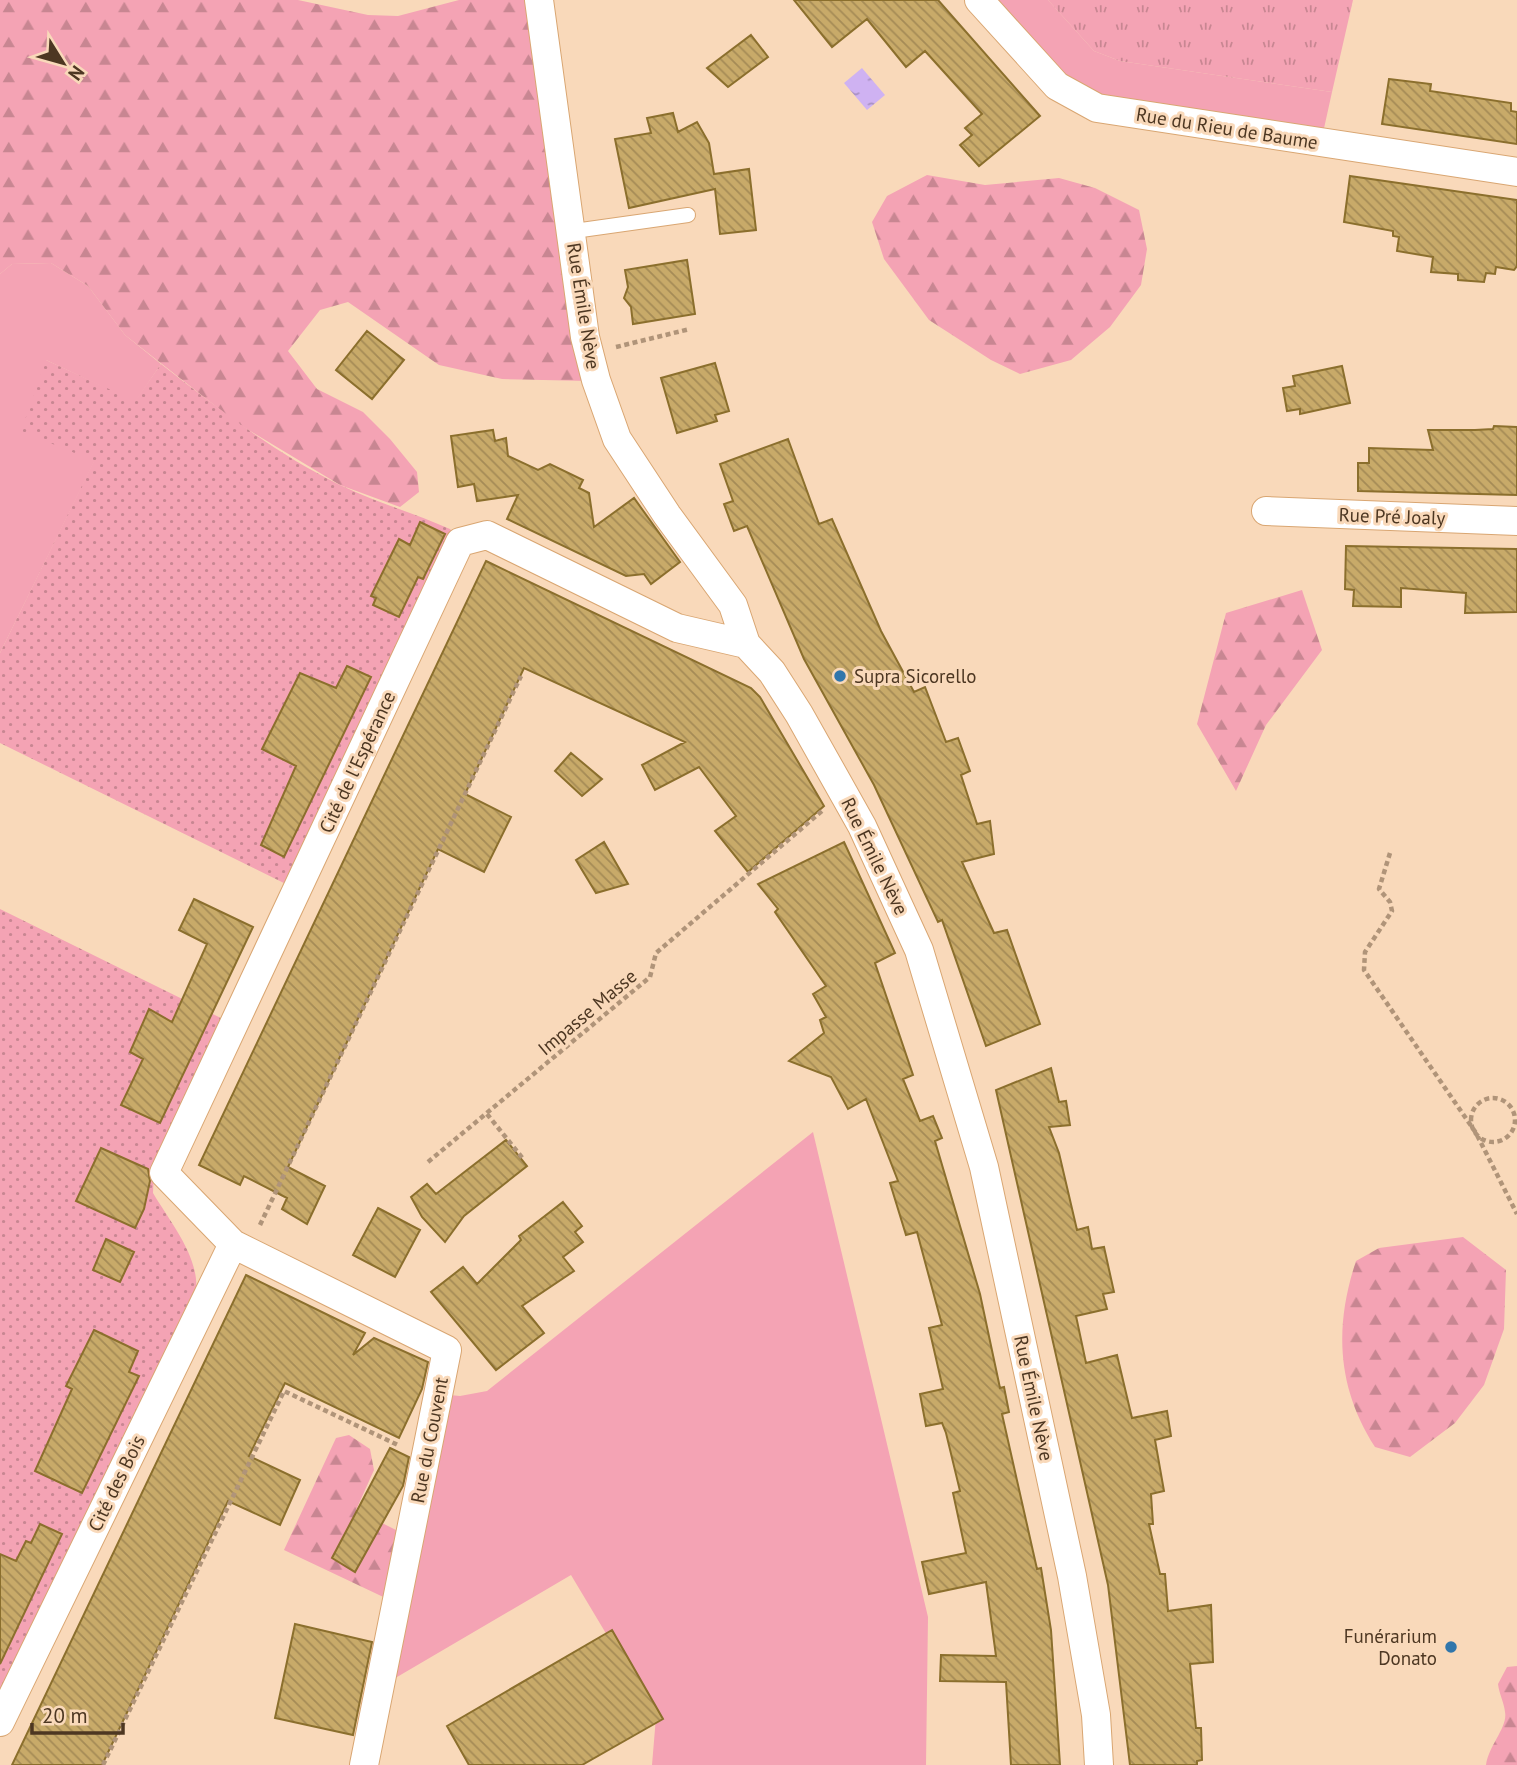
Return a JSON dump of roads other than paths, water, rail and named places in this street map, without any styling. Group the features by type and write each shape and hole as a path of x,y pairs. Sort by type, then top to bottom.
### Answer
{"street":[{"name":"Rue Émile Nève","path":"539,0 570,232 590,353 596,380 617,439 667,515 733,606 746,644 772,672 844,792 919,950 941,1016 984,1167 1072,1576 1096,1715 1099,1765"},
{"name":"Rue du Rieu de Baume","path":"979,0 1057,86 1097,108 1517,172"},
{"name":"Rue Pré Joaly","path":"1266,511 1517,521"},
{"name":"Cité de l'Espérance","path":"240,1247 164,1173 460,542 487,535 677,628 746,644"},
{"name":"Rue du Couvent","path":"240,1247 447,1350 364,1765"},
{"name":"Cité des Bois","path":"0,1722 240,1247"}],"lane":[{"path":"570,232 688,215"}],"water":[{"path":"862,68 885,95 867,110 844,83"}],"place":[{"name":"Supra Sicorello","path":"840,676"},
{"name":"Funérarium Donato","path":"1451,1647"}]}
